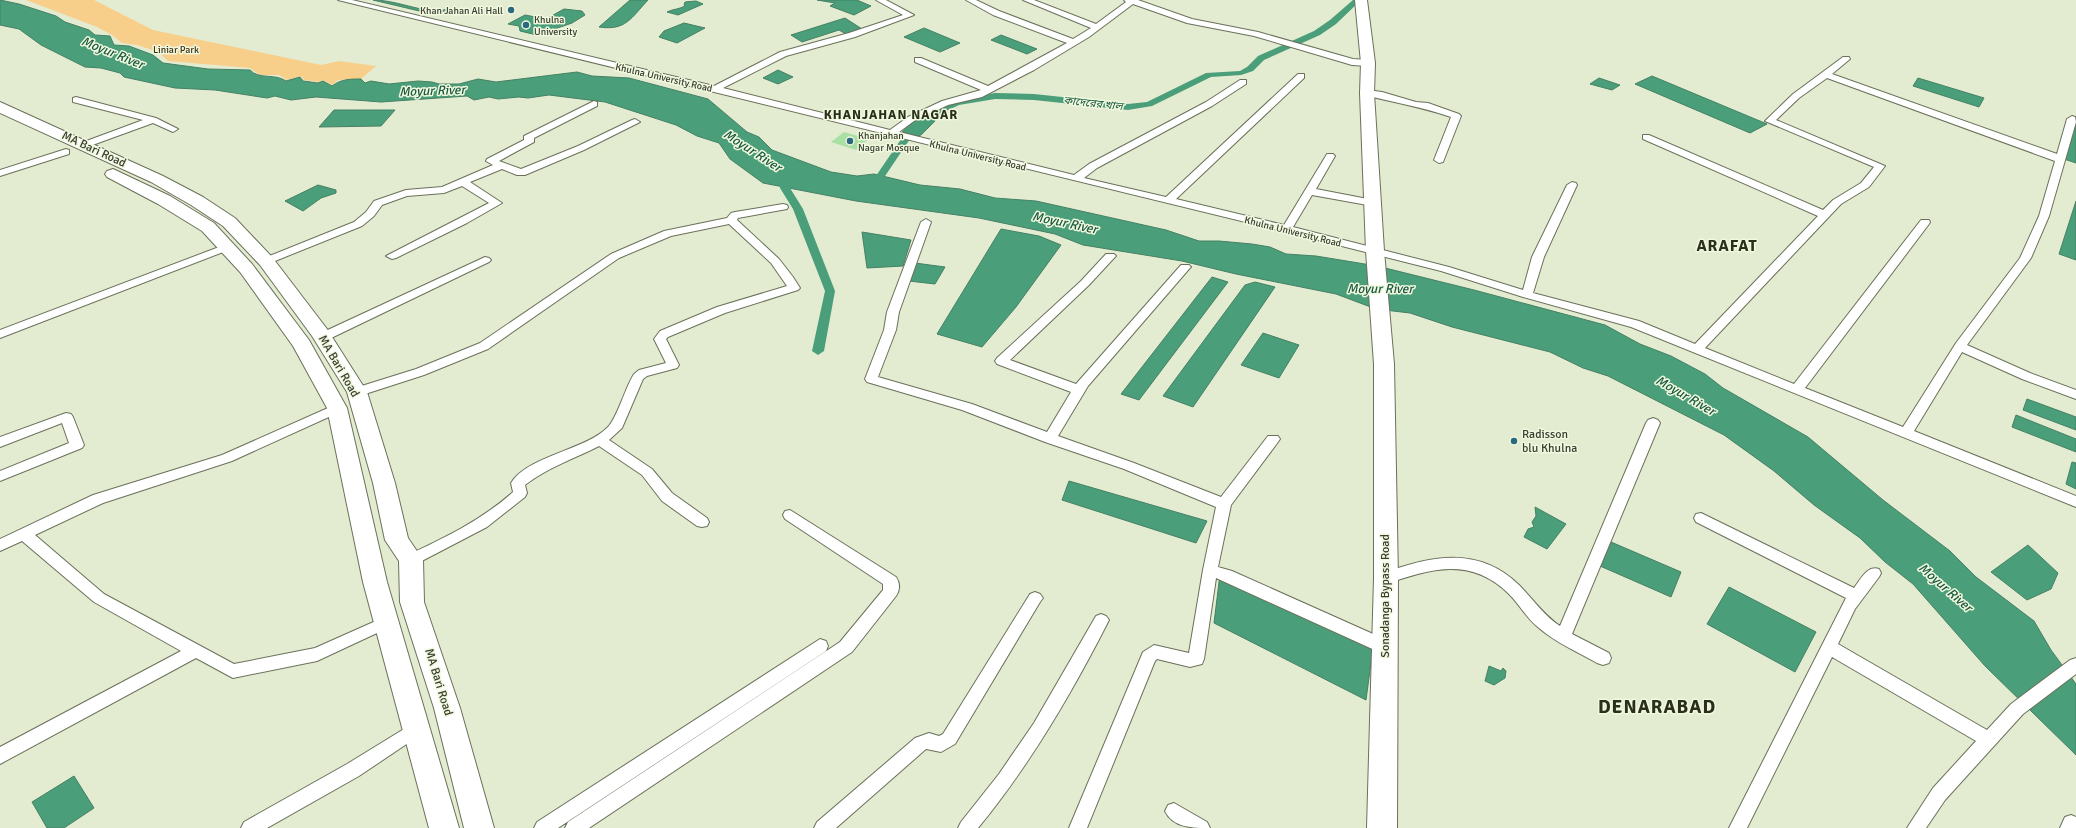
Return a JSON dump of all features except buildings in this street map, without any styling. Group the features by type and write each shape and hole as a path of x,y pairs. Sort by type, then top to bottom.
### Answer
{"main road":[{"name":"Sonadanga Bypass Road","path":"1361,3 1368,63 1367,93 1375,255 1384,364 1386,578 1382,828"},
{"name":"MA Bari Road","path":"0,107 75,148 208,227 246,268 302,344 337,408 355,484 375,582 444,828"},
{"name":"MA Bari Road","path":"0,121 157,179 197,201 228,222 266,261 323,337 357,392 384,483 397,540 411,560 412,602 447,708 479,828"}],"street":[{"name":"Khulna University Road","path":"342,0 715,89 1076,179 1288,228 1375,255 1445,269 1526,295 1635,324 2076,502"},
{"path":"715,89 783,54 852,35 910,15 880,0"},
{"path":"970,0 996,13 1072,42"},
{"path":"1027,0 1096,27"},
{"path":"892,133 912,119 932,109 945,103 979,95 1031,68 1096,27 1131,0 1190,21 1292,44 1352,62 1368,63"},
{"path":"1697,349 1838,202 1865,185 1880,166 1770,121 1796,96 1846,59"},
{"path":"918,60 989,90"},
{"path":"1825,74 2060,159"},
{"path":"1168,201 1301,76"},
{"path":"1076,179 1093,166 1209,104 1243,82"},
{"path":"1367,93 1382,95 1415,105 1425,104 1456,116 1439,160"},
{"path":"76,100 153,120 173,130"},
{"path":"594,104 527,138 531,140 492,161 521,173 581,148 635,122"},
{"path":"1906,433 1960,346 2025,258 2044,216 2072,119"},
{"path":"0,173 153,120"},
{"path":"1646,137 1825,215"},
{"path":"1288,228 1330,156"},
{"path":"266,261 358,224 370,214 378,203 406,194 444,190 502,165"},
{"path":"392,256 463,222 497,203 462,182"},
{"path":"1526,295 1538,256 1572,185"},
{"path":"1310,191 1373,203"},
{"path":"357,392 363,388 420,372 484,346 615,256 668,233 731,220 735,215 782,207"},
{"path":"411,560 465,533 512,501 520,493 518,483 532,471 552,460 600,440 615,428 638,377 643,373 673,365 660,338 664,334 721,310 794,288 790,278 783,269 731,220"},
{"path":"926,222 893,312 890,330 871,379 967,407 1129,466 1224,504"},
{"path":"1797,389 1925,222"},
{"path":"0,334 227,247"},
{"path":"1079,390 1000,361 1085,283 1110,256"},
{"path":"323,337 485,260"},
{"path":"1050,438 1079,390 1185,267"},
{"path":"1960,346 2026,376 2076,395"},
{"path":"0,545 98,499 227,458 337,408"},
{"path":"0,442 66,417 77,445 0,476"},
{"path":"1564,635 1653,423"},
{"path":"1078,828 1149,657 1154,652 1190,660 1196,659 1210,570 1224,504 1273,439"},
{"path":"600,440 647,472 667,498 702,522"},
{"path":"543,828 793,673 846,647 891,592 891,581 790,515"},
{"path":"1701,518 1856,596"},
{"path":"24,534 99,598 233,671 317,654 387,622"},
{"path":"1386,578 1411,568 1434,563 1456,562 1473,565 1491,572 1511,587 1541,621 1603,658"},
{"path":"1210,570 1227,575 1385,647"},
{"path":"1738,828 1849,605 1874,573"},
{"path":"823,828 921,743 929,741 941,744 949,739 1035,598"},
{"path":"967,828 1020,756 1070,677 1101,620"},
{"path":"574,828 793,673 820,646"},
{"path":"1829,647 1989,740"},
{"path":"0,756 195,651"},
{"path":"1916,828 1939,794 2017,709 2076,664"},
{"path":"250,828 353,770 417,728"},
{"path":"1174,811 1201,828"},
{"path":"2069,828 2071,823 2076,826"}],"green space":[{"name":"Liniar Park","path":"26,0 94,0 153,30 321,65 339,61 376,66 361,79 338,80 332,85 323,80 319,82 304,80 301,76 287,80 279,75 260,75 250,68 168,61 158,52 137,45 122,43 112,35 97,27"}],"water":[{"name":"Moyur River","path":"0,0 19,4 56,16 65,22 89,30 95,35 110,36 114,45 129,46 153,55 163,63 208,69 250,70 258,75 277,77 286,81 300,77 303,81 318,83 323,81 332,86 349,79 361,79 365,83 371,81 389,84 418,81 439,84 459,84 478,79 496,82 577,72 592,76 629,78 708,99 747,132 759,137 772,150 831,172 857,176 874,174 920,185 960,189 995,198 1036,201 1166,230 1199,241 1252,244 1270,247 1286,254 1316,256 1377,266 1605,325 1640,344 1671,356 1705,374 1723,388 1808,437 1883,500 1950,551 1976,577 2034,621 2051,650 2076,684 2076,755 1985,666 1913,584 1885,562 1860,538 1814,505 1774,471 1724,435 1608,376 1583,368 1550,352 1452,327 1410,313 1376,309 1336,294 1236,274 1182,261 1083,245 1055,234 979,218 856,201 763,183 730,159 719,143 697,136 676,125 605,102 549,95 528,98 519,97 498,99 489,97 474,100 467,96 381,102 316,97 291,100 275,96 267,98 215,90 175,88 124,77 120,73 101,68 85,67 41,45 19,29 0,25"},
{"path":"373,0 388,1 434,11 447,9 452,10 432,14"},
{"path":"630,0 648,0 632,18 622,25 608,28 599,27"},
{"path":"817,0 857,0 871,6 854,15 830,6 835,3"},
{"path":"696,1 703,4 678,15 667,12 685,6 685,2"},
{"path":"564,9 582,11 585,15 572,23 537,35 520,31 519,26 508,24 525,15 546,19"},
{"path":"845,18 862,29 846,34 839,30 802,42 791,35"},
{"path":"684,23 705,28 677,43 659,37 664,31"},
{"path":"924,28 960,43 940,52 904,37"},
{"path":"1001,35 1037,49 1027,54 991,40"},
{"path":"778,70 793,77 778,84 763,78"},
{"path":"1652,76 1767,124 1750,133 1635,84"},
{"path":"1599,78 1620,85 1612,90 1590,84"},
{"path":"1918,78 1984,98 1979,107 1913,86"},
{"path":"334,110 395,110 381,126 319,127"},
{"path":"923,115 934,118 935,121 921,135 912,137 909,134 900,134 916,119"},
{"path":"2073,125 2076,126 2076,163 2061,158"},
{"path":"318,185 336,190 336,193 321,198 303,211 285,201"},
{"path":"2076,201 2076,260 2059,254"},
{"path":"1001,229 1039,236 1061,245 1016,307 982,347 937,334"},
{"path":"862,232 911,240 903,266 867,268"},
{"path":"915,263 945,267 935,284 909,281"},
{"path":"1212,277 1228,282 1139,400 1121,394"},
{"path":"1255,282 1275,287 1193,407 1163,396 1245,285"},
{"path":"1263,333 1299,345 1279,378 1241,365"},
{"path":"2027,399 2076,417 2076,430 2023,410"},
{"path":"2016,415 2076,439 2076,452 2012,427"},
{"path":"2072,462 2076,463 2076,489 2066,484"},
{"path":"1069,481 1207,521 1196,543 1062,500"},
{"path":"1535,507 1566,524 1547,549 1524,537 1528,529 1534,527 1532,522 1536,516"},
{"path":"1611,542 1681,572 1671,597 1600,566"},
{"path":"2028,545 2058,573 2051,589 2027,600 1991,572"},
{"path":"1220,574 1373,648 1366,700 1214,623"},
{"path":"1729,587 1816,632 1795,672 1707,624"},
{"path":"1489,666 1501,671 1503,668 1506,671 1505,678 1494,685 1485,681"},
{"path":"74,776 94,808 64,828 47,828 32,802"}],"waterway":[{"name":"কাদেরের খাল","path":"872,189 909,134 943,109 957,103 995,96 1034,97 1128,107 1149,104 1209,75 1241,73 1250,69 1261,58 1317,33 1333,22 1357,0"},
{"name":"Moyur River","path":"783,172 785,188 798,209 830,291 818,351"}],"place":[{"name":"Khan Jahan Ali Hall","path":"511,10"},
{"name":"Khulna University","path":"526,25"},
{"name":"Khanjahan Nagar Mosque","path":"850,141"},
{"name":"Radisson blu Khulna","path":"1514,441"}],"district":[{"name":"KHANJAHAN NAGAR","path":"891,114"},
{"name":"ARAFAT","path":"1727,245"},
{"name":"DENARABAD","path":"1657,706"}]}
